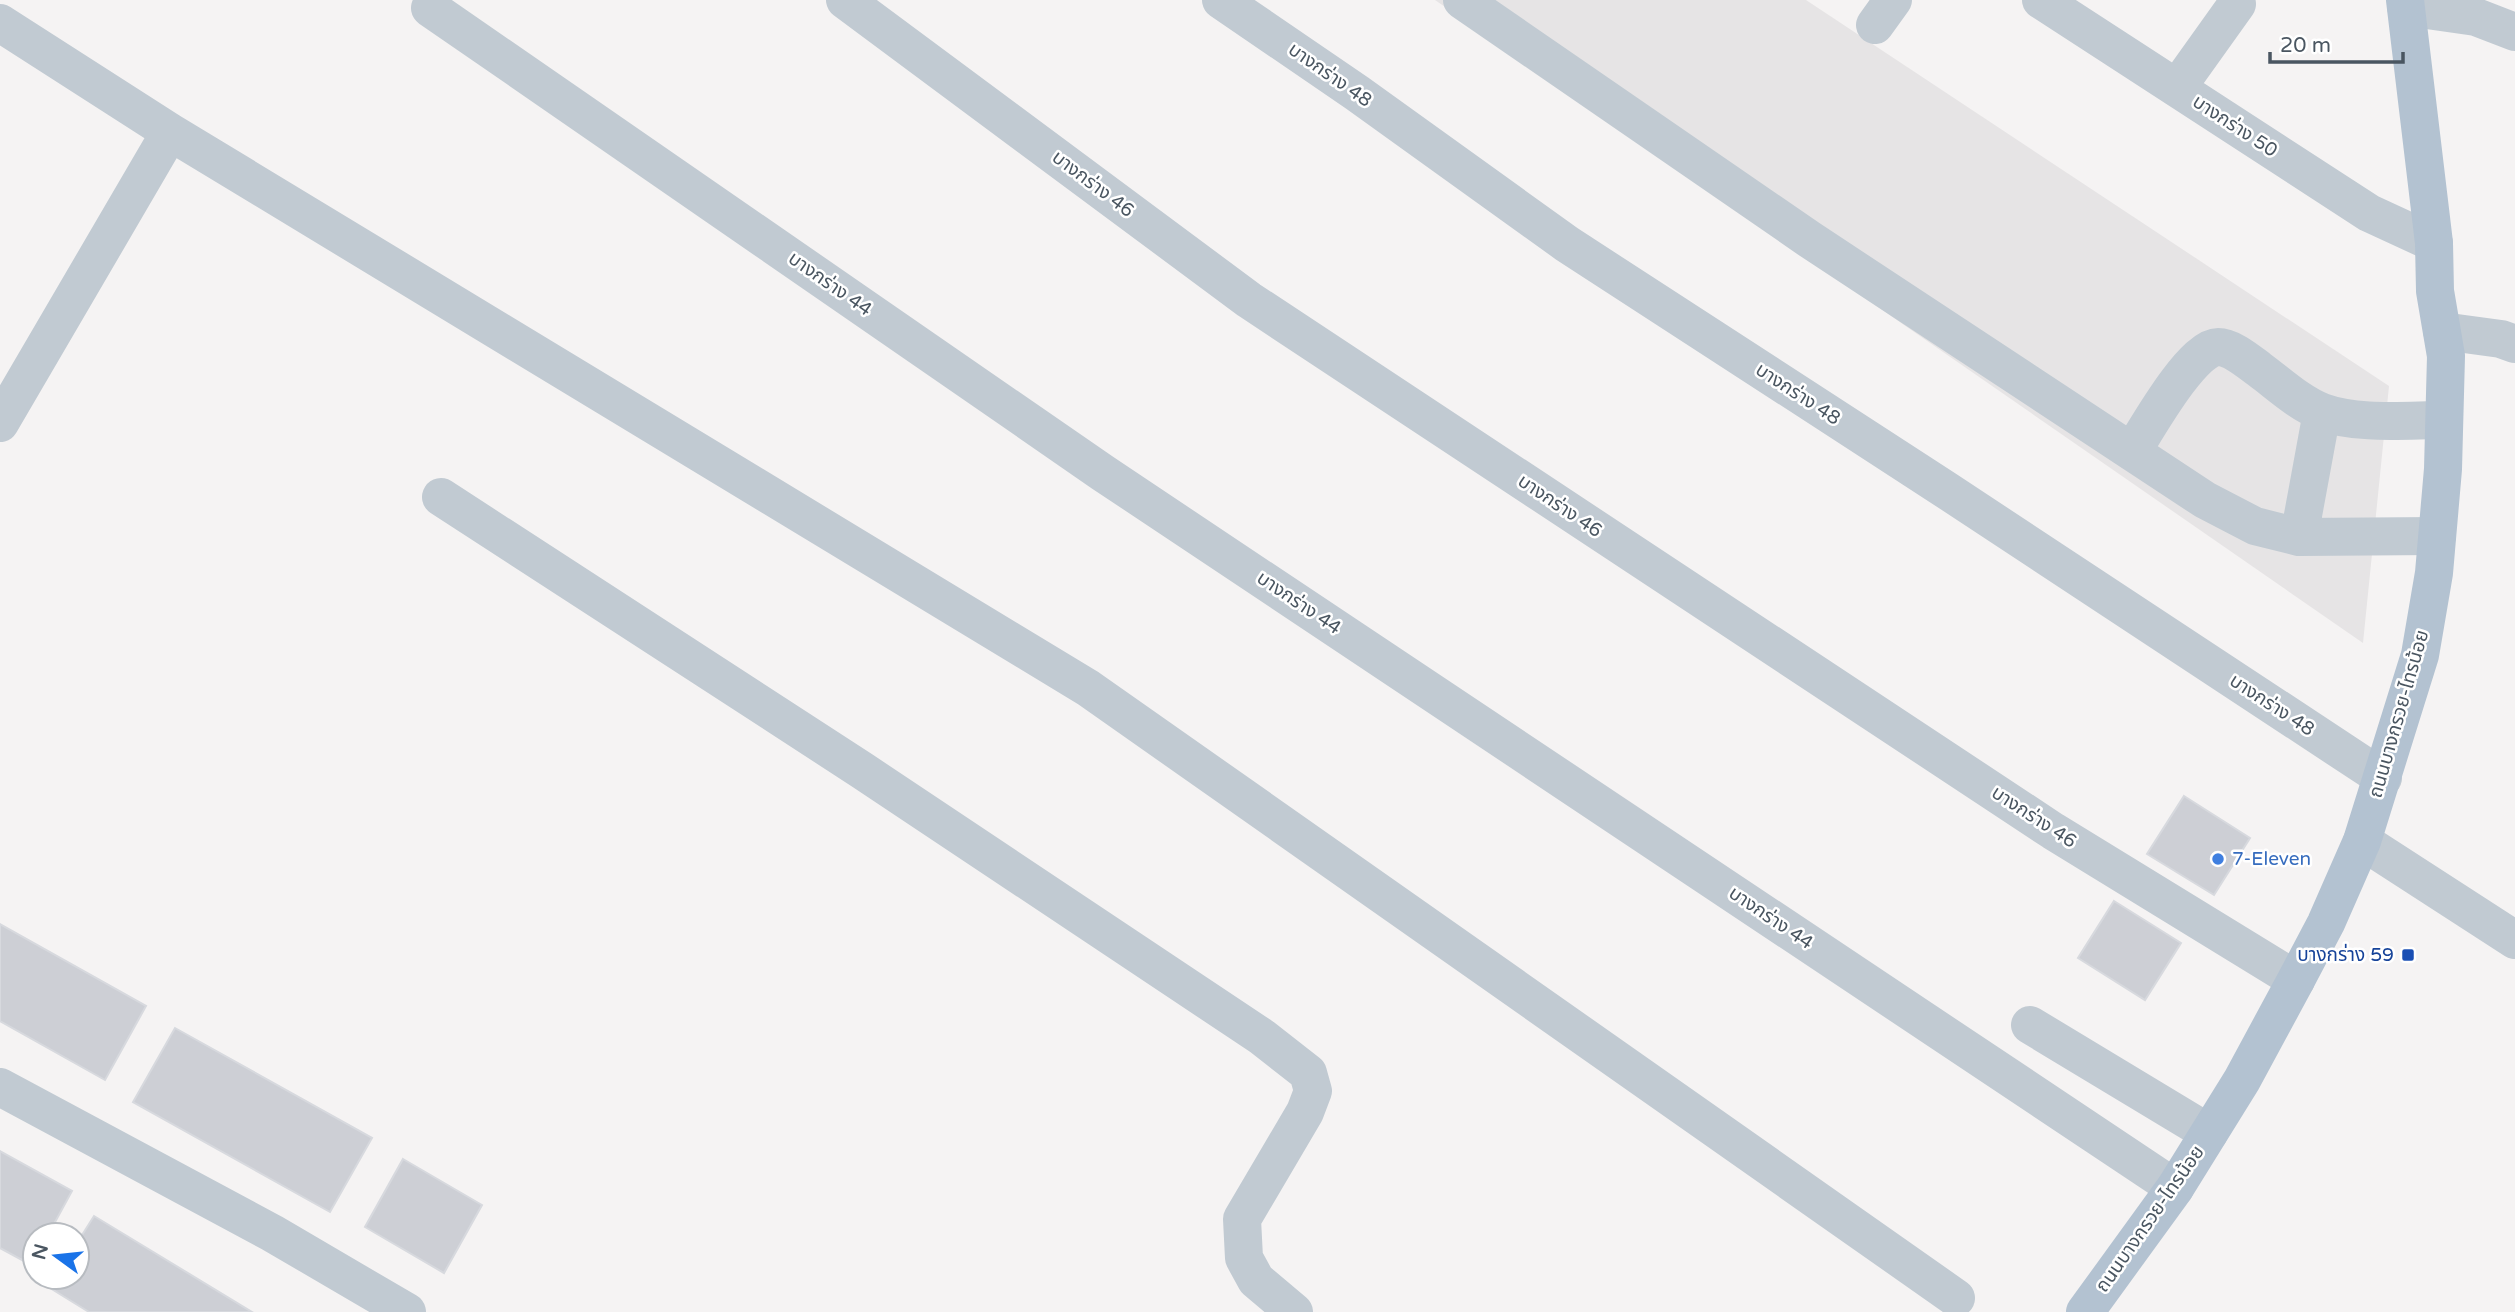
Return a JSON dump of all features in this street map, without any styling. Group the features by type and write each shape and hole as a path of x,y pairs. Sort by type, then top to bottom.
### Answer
{"main road":[{"name":"ถนนบางกรวย-ไทรน้อย","path":"2085,1312 2175,1188 2242,1080 2326,923 2362,841 2420,655 2434,573 2446,356 2435,291 2434,243 2405,3"}],"street":[{"name":"บางกร่าง 46","path":"845,0 1249,300 2042,823 2296,980"},
{"name":"บางกร่าง 48","path":"1221,0 1357,93 1567,244 2383,778"},
{"path":"1462,0 1809,239 2205,500 2255,526 2299,537 2437,536"},
{"name":"บางกร่าง 50","path":"2041,0 2369,213 2434,243"},
{"path":"2405,3 2476,17 2515,32"},
{"path":"2176,88 2237,4"},
{"name":"บางกร่าง 44","path":"430,8 1103,473 2175,1188"},
{"path":"0,23 170,132 1088,688 1956,1298"},
{"path":"0,423 170,132"},
{"path":"2442,331 2501,339 2515,344"},
{"path":"2132,452 2184,372 2202,354 2215,347 2226,348 2322,412 2368,420 2444,420"},
{"path":"2299,537 2322,412"},
{"path":"441,496 920,809 1262,1037 1308,1073 1313,1091 1304,1112 1242,1219 1244,1258 1256,1280 1294,1312"},
{"path":"2362,841 2515,940"},
{"path":"2030,1025 2209,1133"},
{"path":"0,1087 272,1233 407,1312"}],"shaded area":[{"path":"1435,0 1806,0 2389,386 2363,643"}],"building":[{"path":"2184,796 2250,838 2214,895 2147,854"},
{"path":"2114,901 2181,943 2145,1000 2078,958"},
{"path":"0,924 146,1006 105,1080 0,1021"},
{"path":"175,1028 372,1138 330,1212 133,1102"},
{"path":"0,1151 72,1191 56,1221 21,1221 21,1260 0,1248"},
{"path":"403,1159 482,1205 444,1273 365,1227"},
{"path":"94,1216 252,1312 89,1312 55,1291 91,1291 91,1221"}],"place":[{"name":"7-Eleven","path":"2218,859"},
{"name":"บางกร่าง 59","path":"2408,955"}]}
